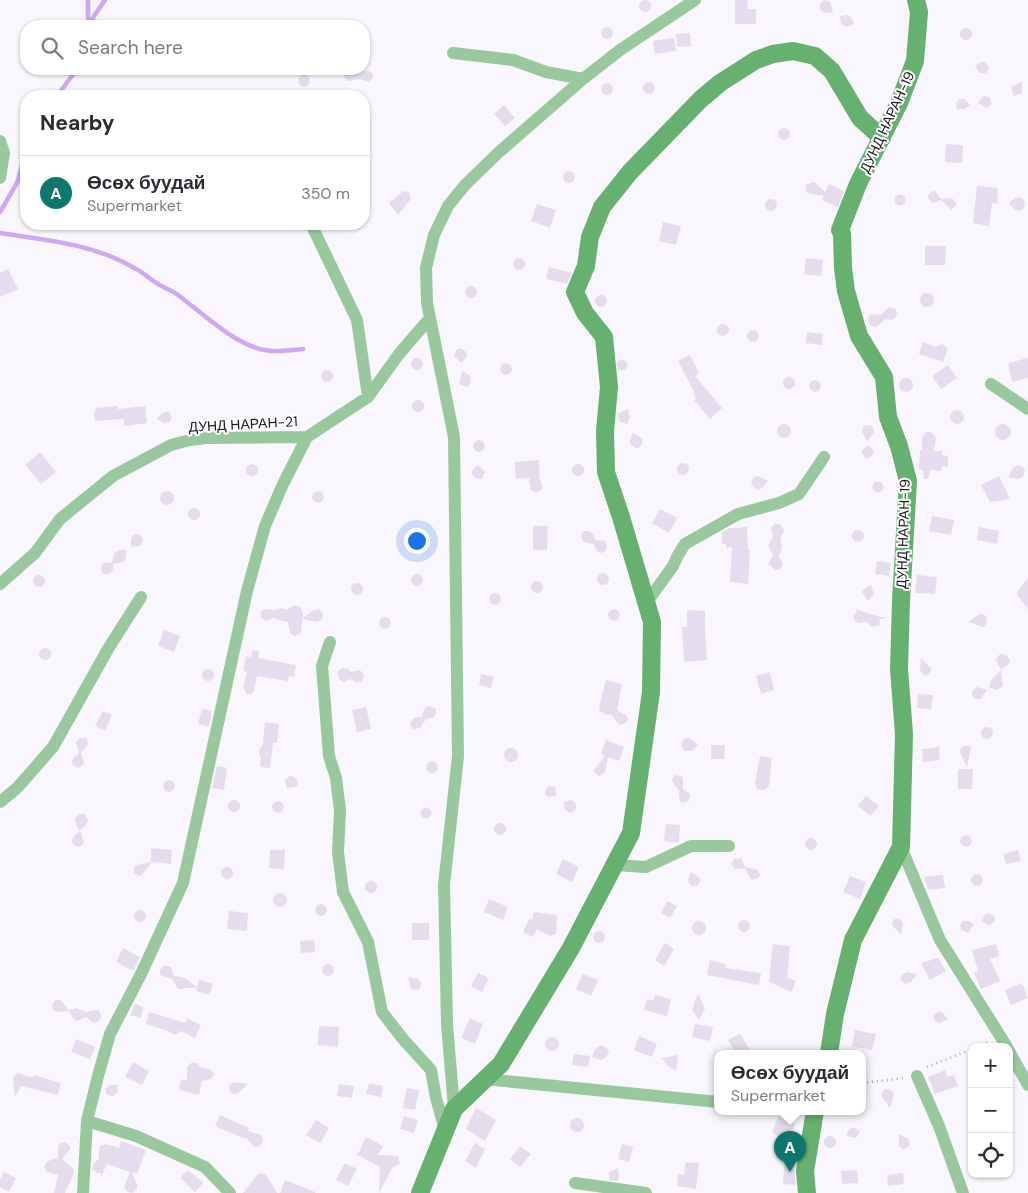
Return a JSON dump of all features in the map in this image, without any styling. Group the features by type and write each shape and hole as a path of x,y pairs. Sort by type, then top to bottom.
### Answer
{"street":[{"path":"454,1109 447,1024 444,885 458,756 454,437 426,303 426,268 434,235 448,206 465,185 498,153 583,79 620,50 695,0"},
{"name":"ДУНД НАРАН-19","path":"829,1050 835,1014 853,940 901,847 904,734 899,669 900,601 908,481 899,446 888,417 884,377 859,336 846,291 842,234 840,230 858,184 899,103 915,61 919,12 916,0"},
{"path":"420,1193 454,1109 501,1064 571,948 631,833 651,692 652,622 606,472 605,431 609,387 604,336 585,313 575,292 586,266 590,237 602,207 630,172 702,99 743,67 773,54 793,51 815,56 832,71 860,118 882,138"},
{"path":"453,53 513,60 546,72 583,79"},
{"path":"0,141 4,153 0,178"},
{"path":"314,230 358,320 368,397"},
{"name":"ДУНД НАРАН-21","path":"0,584 35,553 60,520 113,476 171,445 207,438 307,437 368,397 399,354 430,318"},
{"path":"991,384 1028,410"},
{"path":"83,1193 87,1121 110,1034 141,974 183,883 247,591 265,526 283,484 307,437"},
{"path":"647,602 686,544 738,514 779,503 799,494 824,457"},
{"path":"0,802 17,788 53,747 108,649 141,597"},
{"path":"330,642 322,666 329,756 336,778 340,810 338,852 343,892 368,942 382,1012 431,1070 445,1130"},
{"path":"614,865 646,867 691,846 729,846"},
{"path":"901,847 940,940 1004,1043"},
{"path":"1013,1058 1028,1085"},
{"path":"915,1074 944,1139 963,1193"},
{"path":"484,1079 714,1102"},
{"path":"807,1193 805,1171 814,1115"},
{"path":"87,1121 136,1136 205,1167 230,1193"},
{"path":"575,1183 646,1193"}],"path":[{"path":"866,1082 915,1074 968,1051"}],"building":[{"path":"643,0 647,0 651,6 647,12 643,12 639,8 639,4"},
{"path":"735,0 747,0 748,9 756,9 756,24 735,24"},
{"path":"824,0 830,2 833,12 825,13 820,10 820,4"},
{"path":"847,15 851,17 854,24 846,27 841,24 840,16"},
{"path":"605,27 609,27 613,33 609,39 605,39 601,35 601,31"},
{"path":"964,28 968,28 972,34 968,40 964,40 960,36 960,32"},
{"path":"690,33 691,46 677,47 676,34"},
{"path":"674,38 676,51 655,54 653,41"},
{"path":"985,62 989,67 986,73 980,73 975,66"},
{"path":"370,71 373,74 373,78 369,82 359,79 348,81 344,75 370,75"},
{"path":"302,75 306,75 310,81 306,87 302,87 298,83 298,79"},
{"path":"1022,81 1022,93 1014,96 1011,87"},
{"path":"647,82 651,82 655,88 651,94 647,94 643,90 643,86"},
{"path":"605,83 609,83 613,89 609,95 605,95 601,91 601,87"},
{"path":"983,96 989,97 991,101 991,105 987,108 978,103"},
{"path":"959,99 964,99 970,105 964,109 957,109 956,103"},
{"path":"504,105 515,118 505,126 494,114"},
{"path":"782,128 786,128 790,134 786,140 782,140 778,136 778,132"},
{"path":"946,144 963,145 962,163 945,162"},
{"path":"567,171 571,171 575,177 571,183 567,183 563,179 563,175"},
{"path":"814,182 825,192 829,184 844,191 838,207 822,200 824,196 807,193 805,185"},
{"path":"977,186 998,188 997,204 992,203 989,226 973,223"},
{"path":"406,191 411,199 398,215 389,203"},
{"path":"935,191 941,199 952,198 957,205 951,210 941,200 933,203 928,198 928,195"},
{"path":"900,194 906,200 900,206 894,200"},
{"path":"1020,197 1024,200 1025,204 1023,209 1018,211 1009,203 1015,198"},
{"path":"769,199 773,199 777,205 773,211 769,211 765,207 765,203"},
{"path":"537,204 556,210 550,228 531,221"},
{"path":"663,222 681,226 676,245 659,241"},
{"path":"925,246 946,246 945,265 925,265"},
{"path":"517,258 521,258 525,264 521,270 517,270 513,266 513,262"},
{"path":"806,258 823,260 821,276 804,274"},
{"path":"549,267 572,273 567,284 546,279"},
{"path":"8,269 18,289 0,297 0,273"},
{"path":"469,286 473,286 477,292 473,298 469,298 465,294 465,290"},
{"path":"924,293 930,293 934,300 930,307 924,307 920,303 920,297"},
{"path":"599,295 603,295 607,301 603,307 599,307 595,303 595,299"},
{"path":"889,307 895,309 896,317 892,320 885,319 877,327 871,326 868,322 869,316 873,314 881,315"},
{"path":"721,324 725,324 729,330 725,336 721,336 717,332 717,328"},
{"path":"751,330 755,330 759,336 755,342 751,342 747,338 747,334"},
{"path":"807,332 823,334 822,345 806,343"},
{"path":"923,342 935,347 942,344 947,347 943,362 919,354"},
{"path":"461,348 467,354 461,363 454,356 456,350"},
{"path":"690,355 699,373 695,376 722,408 710,419 694,400 696,398 695,394 678,361"},
{"path":"415,358 419,358 423,364 419,370 415,370 411,366 411,362"},
{"path":"1028,358 1028,378 1012,382 1008,363"},
{"path":"620,360 624,360 627,365 626,369 620,370 617,367 617,363"},
{"path":"504,363 508,363 512,369 508,375 504,375 500,371 500,367"},
{"path":"948,365 957,378 941,389 932,376"},
{"path":"325,370 329,370 333,376 329,382 325,382 321,378 321,374"},
{"path":"463,371 470,376 471,380 467,387 459,382"},
{"path":"787,377 791,377 795,383 791,389 787,389 783,385 783,381"},
{"path":"903,378 909,378 913,385 909,392 903,392 899,388 899,382"},
{"path":"815,380 821,386 815,392 809,386"},
{"path":"416,400 420,400 424,406 420,412 416,412 412,408 412,404"},
{"path":"118,406 118,409 145,406 147,423 124,426 124,419 95,421 95,408"},
{"path":"628,409 630,417 627,424 620,422 618,418 619,413"},
{"path":"954,410 960,410 964,417 960,424 954,424 950,420 950,414"},
{"path":"168,411 172,417 170,422 164,423 157,419 162,413"},
{"path":"784,424 789,426 791,431 789,436 784,438 779,436 777,431 779,426"},
{"path":"1003,424 1011,432 1003,440 995,432"},
{"path":"866,425 872,426 874,431 867,441 862,432 863,427"},
{"path":"926,432 931,432 936,437 934,451 942,451 942,455 948,456 948,467 942,466 941,471 930,470 928,479 924,479 923,470 919,470 922,438"},
{"path":"633,433 642,438 642,444 639,448 635,448 630,444"},
{"path":"481,440 484,441 484,451 477,452 474,451 473,444 474,441"},
{"path":"868,445 874,451 872,456 866,459 861,451"},
{"path":"40,452 56,472 41,484 25,465"},
{"path":"539,460 540,480 543,486 536,493 531,490 529,478 516,479 515,462"},
{"path":"681,463 685,463 689,469 685,475 681,475 677,471 677,467"},
{"path":"250,464 254,464 258,470 254,476 250,476 246,472 246,468"},
{"path":"576,464 580,464 584,470 580,476 576,476 572,472 572,468"},
{"path":"478,465 485,472 482,479 477,479 472,475 472,471"},
{"path":"1018,465 1023,467 1025,471 1023,477 1018,479 1008,477 1013,468"},
{"path":"758,476 768,481 758,490 754,488 751,482 754,477"},
{"path":"999,476 1010,499 990,502 981,485"},
{"path":"878,481 884,487 878,493 872,487"},
{"path":"164,491 170,491 174,498 170,505 164,505 160,501 160,495"},
{"path":"316,491 320,491 324,497 320,503 316,503 312,499 312,495"},
{"path":"192,508 196,508 200,514 196,520 192,520 188,516 188,512"},
{"path":"660,509 677,518 669,533 652,523"},
{"path":"932,516 954,520 951,535 929,531"},
{"path":"775,524 780,524 784,530 780,538 782,547 779,556 783,565 780,569 776,570 768,564 773,555 768,546 773,537 771,528"},
{"path":"533,526 548,526 547,550 533,550"},
{"path":"747,527 748,550 750,550 748,584 730,582 732,547 726,548 726,544 722,544 722,532 730,528"},
{"path":"979,527 999,531 997,544 977,540"},
{"path":"856,530 860,530 864,536 860,542 856,542 852,538 852,534"},
{"path":"584,531 592,533 596,540 605,541 606,550 602,553 599,552 594,544 583,542 581,536"},
{"path":"138,534 143,538 142,544 131,547 131,538"},
{"path":"119,550 127,550 125,560 113,564 113,570 110,574 103,574 101,566 104,563 112,562 114,554"},
{"path":"877,561 891,563 889,576 875,574"},
{"path":"601,573 605,573 609,579 605,585 601,585 597,581 597,577"},
{"path":"415,574 419,574 423,580 419,586 415,586 411,582 411,578"},
{"path":"37,575 41,575 45,581 41,587 37,587 33,583 33,579"},
{"path":"917,575 937,577 935,594 915,593"},
{"path":"1028,578 1028,609 1017,595 1018,590"},
{"path":"535,581 539,581 543,587 539,593 535,593 531,589 531,585"},
{"path":"355,583 359,583 363,589 359,595 355,595 351,591 351,587"},
{"path":"871,585 874,594 868,601 862,592"},
{"path":"493,593 497,593 501,599 497,605 493,605 489,601 489,597"},
{"path":"294,605 300,607 303,618 314,610 319,609 323,613 323,617 317,622 302,619 301,633 295,636 290,633 288,622 274,618 266,621 261,618 261,612 264,609 275,610 282,608 286,610"},
{"path":"612,609 616,609 620,615 616,621 612,621 608,617 608,613"},
{"path":"855,609 887,618 880,619 879,625 872,627 866,622 859,623 855,621 853,616 857,612"},
{"path":"687,610 705,611 707,660 684,662 682,627 687,627"},
{"path":"978,615 986,616 987,620 983,627 968,622"},
{"path":"383,617 387,617 391,623 387,629 383,629 379,625 379,621"},
{"path":"164,630 180,636 174,652 158,646"},
{"path":"43,648 47,648 51,654 47,660 43,660 39,656 39,652"},
{"path":"253,650 259,651 258,658 296,665 294,677 289,676 288,681 257,676 254,691 251,694 247,694 243,687 247,672 243,671 246,656 251,657"},
{"path":"1001,654 1007,655 1010,661 1001,670 996,660"},
{"path":"921,658 931,668 931,671 926,676 920,671"},
{"path":"343,668 352,672 361,671 364,676 363,680 358,683 350,679 344,682 340,680 337,674"},
{"path":"206,669 210,669 214,675 210,681 206,681 202,677 202,673"},
{"path":"1001,670 1003,686 997,690 989,687 991,680"},
{"path":"770,672 774,690 761,694 756,676"},
{"path":"481,674 494,677 491,688 479,685"},
{"path":"606,680 622,684 617,710 627,716 628,720 624,724 619,725 611,714 606,715 600,711 599,707"},
{"path":"977,687 987,690 981,699 975,699 972,695 972,691"},
{"path":"918,694 933,695 931,709 917,708"},
{"path":"427,706 435,708 435,716 426,719 420,728 413,729 410,725 411,721 414,718 422,717"},
{"path":"366,707 371,729 357,732 352,710"},
{"path":"202,709 212,711 209,727 198,724"},
{"path":"103,711 112,715 105,730 95,726"},
{"path":"265,722 279,724 277,743 273,743 270,768 260,767 261,758 259,750 263,744"},
{"path":"985,727 989,727 993,733 989,739 985,739 981,735 981,731"},
{"path":"80,738 87,738 88,744 81,753 84,763 78,768 73,765 72,761 79,753 76,742"},
{"path":"690,738 698,745 692,751 685,751 681,746 682,741"},
{"path":"606,740 624,747 619,761 608,757 605,772 599,776 593,771 605,756 601,754"},
{"path":"711,745 725,745 724,759 711,759"},
{"path":"964,746 971,746 967,768 960,752"},
{"path":"939,747 940,760 923,762 922,749"},
{"path":"511,748 516,750 518,755 516,760 511,762 506,760 504,755 506,750"},
{"path":"760,756 772,758 769,785 766,789 762,790 757,789 755,783"},
{"path":"430,761 434,761 438,767 434,773 430,773 426,769 426,765"},
{"path":"217,766 227,768 224,790 212,788"},
{"path":"958,769 973,769 972,789 958,789"},
{"path":"674,775 683,778 683,789 690,794 689,801 681,803 679,790 672,780"},
{"path":"289,776 296,778 298,784 295,787 287,788 285,781"},
{"path":"167,780 171,780 175,786 171,792 167,792 163,788 163,784"},
{"path":"548,786 555,787 556,796 548,797 546,795 545,792"},
{"path":"866,796 879,806 870,816 858,806"},
{"path":"236,800 239,801 239,811 232,812 229,811 228,804 229,801"},
{"path":"280,801 283,802 283,812 276,813 273,812 272,805 273,802"},
{"path":"574,801 576,805 576,809 571,813 564,808 564,802"},
{"path":"426,807 432,813 426,819 420,813"},
{"path":"79,814 85,814 88,820 87,824 79,831 75,821"},
{"path":"498,823 502,823 506,829 502,835 498,835 494,831 494,827"},
{"path":"666,824 680,825 679,843 664,841"},
{"path":"80,831 84,842 78,847 73,844 72,840"},
{"path":"966,835 972,841 966,847 960,841"},
{"path":"811,838 817,844 811,850 805,844"},
{"path":"151,848 172,850 171,864 152,862 141,876 134,874 136,865 151,862"},
{"path":"270,850 285,850 284,869 269,868"},
{"path":"1018,850 1021,861 1006,864 1003,854"},
{"path":"741,858 745,867 758,870 760,875 758,878 752,880 745,868 735,869 733,867 734,859"},
{"path":"563,859 579,867 572,882 556,874"},
{"path":"225,867 229,867 233,873 229,879 225,879 221,875 221,871"},
{"path":"691,872 700,878 700,883 696,886 692,886 689,883 688,879"},
{"path":"977,874 983,880 977,886 971,880"},
{"path":"943,875 945,888 928,890 924,877"},
{"path":"850,876 866,882 860,899 843,892"},
{"path":"369,881 373,881 377,887 373,893 369,893 365,889 365,885"},
{"path":"280,893 285,895 287,900 285,905 280,907 275,905 273,900 275,895"},
{"path":"489,899 508,907 503,920 484,912"},
{"path":"667,901 677,906 670,918 661,913"},
{"path":"319,904 323,904 327,910 323,916 319,916 315,912 315,908"},
{"path":"138,910 142,910 146,916 142,922 138,922 134,918 134,914"},
{"path":"229,911 248,913 247,931 227,929"},
{"path":"534,912 557,915 556,934 550,936 537,929 533,937 523,932 529,919 532,920"},
{"path":"989,913 994,916 995,920 990,926 982,921 985,915"},
{"path":"898,918 903,923 901,935 892,925 893,920"},
{"path":"744,920 750,926 744,932 738,926"},
{"path":"699,921 704,923 706,928 704,933 699,935 694,933 692,928 694,923"},
{"path":"963,921 974,924 968,933 961,930 960,925"},
{"path":"412,923 429,923 429,940 412,940"},
{"path":"597,931 601,931 605,937 601,943 597,943 593,939 593,935"},
{"path":"314,940 315,952 301,953 300,941"},
{"path":"665,943 674,949 664,966 655,960"},
{"path":"773,944 790,946 787,977 796,981 792,992 769,982"},
{"path":"996,944 999,956 990,959 1000,981 981,989 974,973 978,971 972,950"},
{"path":"123,948 140,957 133,971 116,962"},
{"path":"938,958 946,971 930,980 921,963"},
{"path":"710,960 726,964 725,968 761,973 759,985 707,975"},
{"path":"326,964 330,964 334,970 330,976 326,976 322,972 322,968"},
{"path":"165,965 171,967 174,976 183,977 197,987 178,989 172,979 160,975 160,969"},
{"path":"907,972 917,974 911,982 905,984 901,980 901,976"},
{"path":"478,973 489,978 482,992 471,986"},
{"path":"583,974 598,980 591,996 576,989"},
{"path":"408,977 418,979 421,983 420,988 416,990 411,989"},
{"path":"199,980 213,984 209,995 196,991"},
{"path":"1022,983 1028,998 1011,1005 1005,990"},
{"path":"698,994 705,1009 699,1020 692,1010"},
{"path":"655,995 671,999 667,1016 644,1010 647,999 653,1001"},
{"path":"55,1000 61,1000 69,1011 54,1011 52,1005"},
{"path":"135,1004 143,1007 141,1018 130,1015"},
{"path":"76,1008 86,1012 99,1011 100,1020 94,1023 86,1017 77,1021 72,1017 69,1010"},
{"path":"149,1012 185,1023 187,1018 201,1025 195,1038 181,1031 174,1035 168,1031 146,1024"},
{"path":"937,1012 942,1012 948,1019 940,1023 935,1022 933,1016"},
{"path":"470,1018 483,1024 475,1044 461,1038"},
{"path":"695,1024 713,1027 710,1041 692,1037"},
{"path":"319,1026 339,1027 338,1047 318,1045"},
{"path":"855,1030 876,1034 872,1050 852,1046"},
{"path":"740,1034 750,1050 734,1050 728,1040"},
{"path":"639,1036 657,1044 652,1057 634,1050"},
{"path":"549,1037 555,1037 559,1044 555,1051 549,1051 545,1047 545,1041"},
{"path":"76,1039 95,1047 90,1059 71,1052"},
{"path":"601,1045 609,1051 607,1057 601,1060 592,1057 595,1049"},
{"path":"574,1054 590,1056 588,1067 572,1065"},
{"path":"678,1055 676,1071 668,1066 662,1058"},
{"path":"133,1062 149,1071 142,1085 125,1077"},
{"path":"191,1063 197,1063 202,1068 210,1069 214,1074 211,1079 202,1081 199,1095 179,1090 181,1079 187,1081 187,1067"},
{"path":"945,1070 947,1077 954,1075 958,1086 935,1094 928,1077"},
{"path":"18,1073 33,1078 34,1075 61,1083 58,1095 21,1086 15,1097 13,1079"},
{"path":"234,1082 248,1084 238,1093 233,1094 229,1090 229,1085"},
{"path":"369,1083 383,1086 381,1097 366,1094"},
{"path":"339,1084 354,1086 352,1098 337,1096"},
{"path":"109,1085 118,1085 117,1093 113,1096 107,1095 105,1089"},
{"path":"407,1088 419,1090 415,1110 403,1108"},
{"path":"888,1089 894,1095 890,1108 881,1095 884,1090"},
{"path":"476,1108 496,1120 485,1141 466,1129"},
{"path":"220,1115 249,1128 248,1131 261,1135 263,1139 262,1144 254,1147 246,1137 245,1139 215,1126"},
{"path":"404,1116 418,1120 414,1133 400,1129"},
{"path":"778,1117 795,1124 789,1140 772,1133"},
{"path":"574,1118 580,1118 584,1125 580,1132 574,1132 570,1128 570,1122"},
{"path":"316,1120 329,1128 320,1143 306,1135"},
{"path":"853,1127 860,1131 856,1138 846,1136 849,1129"},
{"path":"899,1134 909,1139 910,1144 907,1148 902,1149 899,1146"},
{"path":"830,1136 836,1142 830,1148 824,1142"},
{"path":"366,1137 383,1146 378,1155 398,1156 400,1164 392,1168 379,1193 380,1167 354,1153 358,1154"},
{"path":"121,1141 146,1150 137,1174 132,1172 137,1185 137,1189 133,1193 127,1192 124,1187 130,1172 107,1164 101,1177 101,1173 97,1173 92,1169 94,1163 99,1159 100,1146 106,1144 119,1148"},
{"path":"65,1142 70,1146 70,1150 62,1159 73,1168 74,1173 65,1193 54,1193 58,1175 47,1172 44,1166 48,1161 58,1158 58,1146"},
{"path":"475,1143 485,1149 476,1168 465,1161"},
{"path":"622,1144 633,1147 629,1162 618,1159"},
{"path":"520,1146 531,1154 520,1167 510,1159"},
{"path":"786,1147 798,1149 794,1169 796,1185 783,1184"},
{"path":"686,1162 699,1163 696,1189 677,1186 678,1174 684,1175"},
{"path":"345,1163 357,1169 348,1186 336,1180"},
{"path":"618,1168 618,1181 609,1180 609,1172"},
{"path":"188,1170 203,1183 195,1192 180,1178"},
{"path":"857,1170 858,1183 842,1184 841,1171"},
{"path":"4,1172 16,1178 9,1192 0,1187 0,1180"},
{"path":"261,1173 266,1175 277,1193 243,1193 257,1175"},
{"path":"903,1173 904,1184 888,1186 887,1175"},
{"path":"285,1180 315,1192 315,1193 280,1193"}],"waterway":[{"path":"88,0 88,20"},
{"path":"91,20 105,0"},
{"path":"61,90 73,75"},
{"path":"0,212 17,183 20,173"},
{"path":"0,233 70,244 104,254 139,270 158,284 175,293 242,342 270,351 303,349"}],"place":[{"name":"Өсөх буудай","path":"790,1172"}]}
